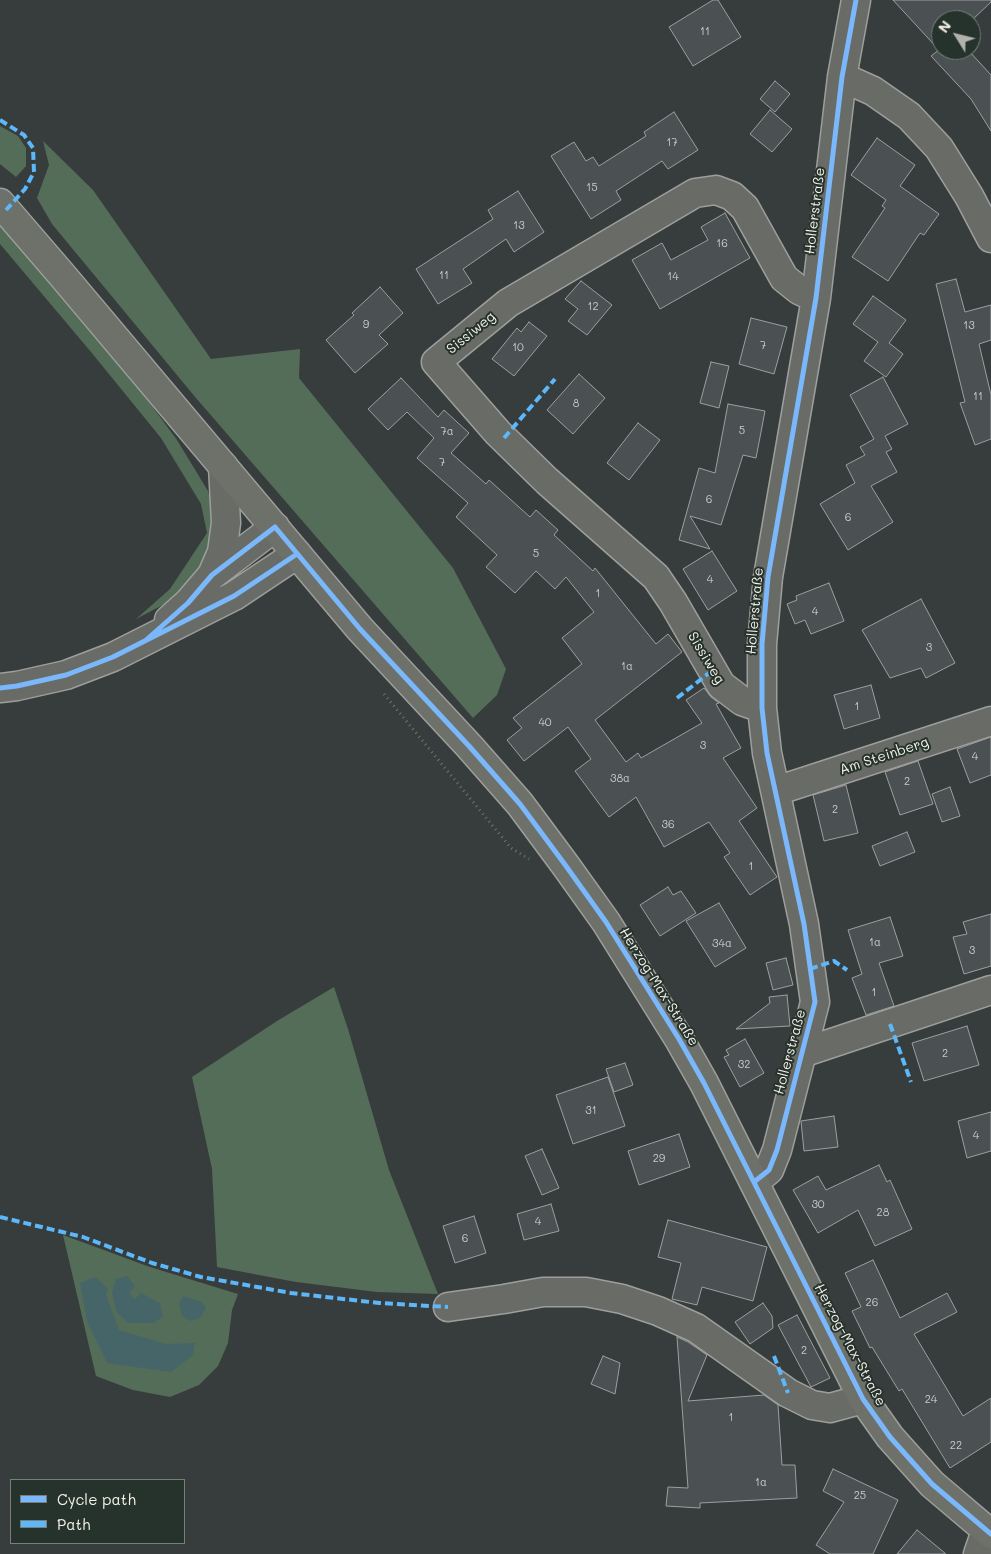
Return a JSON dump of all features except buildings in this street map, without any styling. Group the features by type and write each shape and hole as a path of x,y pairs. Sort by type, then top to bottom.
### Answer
{"main road":[{"name":"Herzog-Max-Straße","path":"0,204 360,629 520,804 566,866 606,922 704,1083 864,1399 890,1437 985,1539"}],"street":[{"name":"Hollerstraße","path":"754,1182 769,1170 777,1150 815,1002 804,924 767,753 762,708 762,644 768,577 816,298 842,77 856,0"},
{"path":"842,77 873,91 909,116 939,148 970,196 991,238"},
{"name":"Sissiweg","path":"762,708 742,701 721,685 673,602 656,577 546,480 498,433 436,362 508,303 695,193 716,190 732,196 745,208 784,278 799,290 816,298"},
{"path":"212,575 222,552 226,523 223,466"},
{"path":"145,641 188,603 212,575 275,527"},
{"path":"0,688 66,675 113,657 234,596 297,554"},
{"name":"Am Steinberg","path":"776,791 991,721"},
{"path":"802,1053 991,990"},
{"path":"448,1307 543,1292 586,1292 622,1299 658,1310 696,1328 788,1392 812,1405 830,1408 864,1399"}],"path":[{"path":"379,688 511,848 534,863"}],"green space":[{"path":"0,126 18,136 26,148 26,166 16,177 0,164"},
{"path":"43,141 93,190 211,359 300,349 299,378 453,568 506,669 497,695 473,718 196,398 52,224 37,198 49,165"},
{"path":"0,217 130,376 177,440 208,491 217,520 213,548 178,597 136,619 170,589 207,533 201,504 161,438 0,244"},
{"path":"334,987 389,1170 438,1294 377,1292 296,1282 217,1267 212,1169 192,1077 277,1021"},
{"path":"63,1235 150,1267 238,1294 232,1310 228,1343 218,1366 199,1385 170,1397 133,1390 96,1376"}],"water":[{"path":"127,1276 135,1286 129,1294 135,1299 141,1293 160,1303 163,1317 153,1323 128,1323 116,1311 112,1293 116,1279"},
{"path":"96,1277 108,1289 106,1295 119,1330 166,1344 195,1343 193,1355 171,1372 107,1363 87,1321 80,1283"},
{"path":"183,1296 202,1302 206,1308 200,1318 190,1321 182,1316 179,1303"}],"marked path":[{"path":"0,120 24,135 33,148 34,172 25,189 6,210"},
{"path":"504,438 555,379"},
{"path":"677,698 713,670"},
{"path":"810,969 834,961 847,970"},
{"path":"890,1024 911,1082"},
{"path":"0,1217 83,1237 152,1263 201,1277 291,1293 379,1303 448,1307"},
{"path":"774,1356 788,1393"}],"cycle path":[{"path":"754,1182 769,1170 777,1150 815,1002 804,924 767,753 762,708 762,644 768,577 816,298 842,77 856,0"},
{"path":"145,641 188,603 212,575 275,527 360,629 520,804 606,922 679,1039 704,1083 863,1399 890,1437 932,1484 991,1534"},
{"path":"0,688 66,675 113,657 234,596 297,554"}]}
